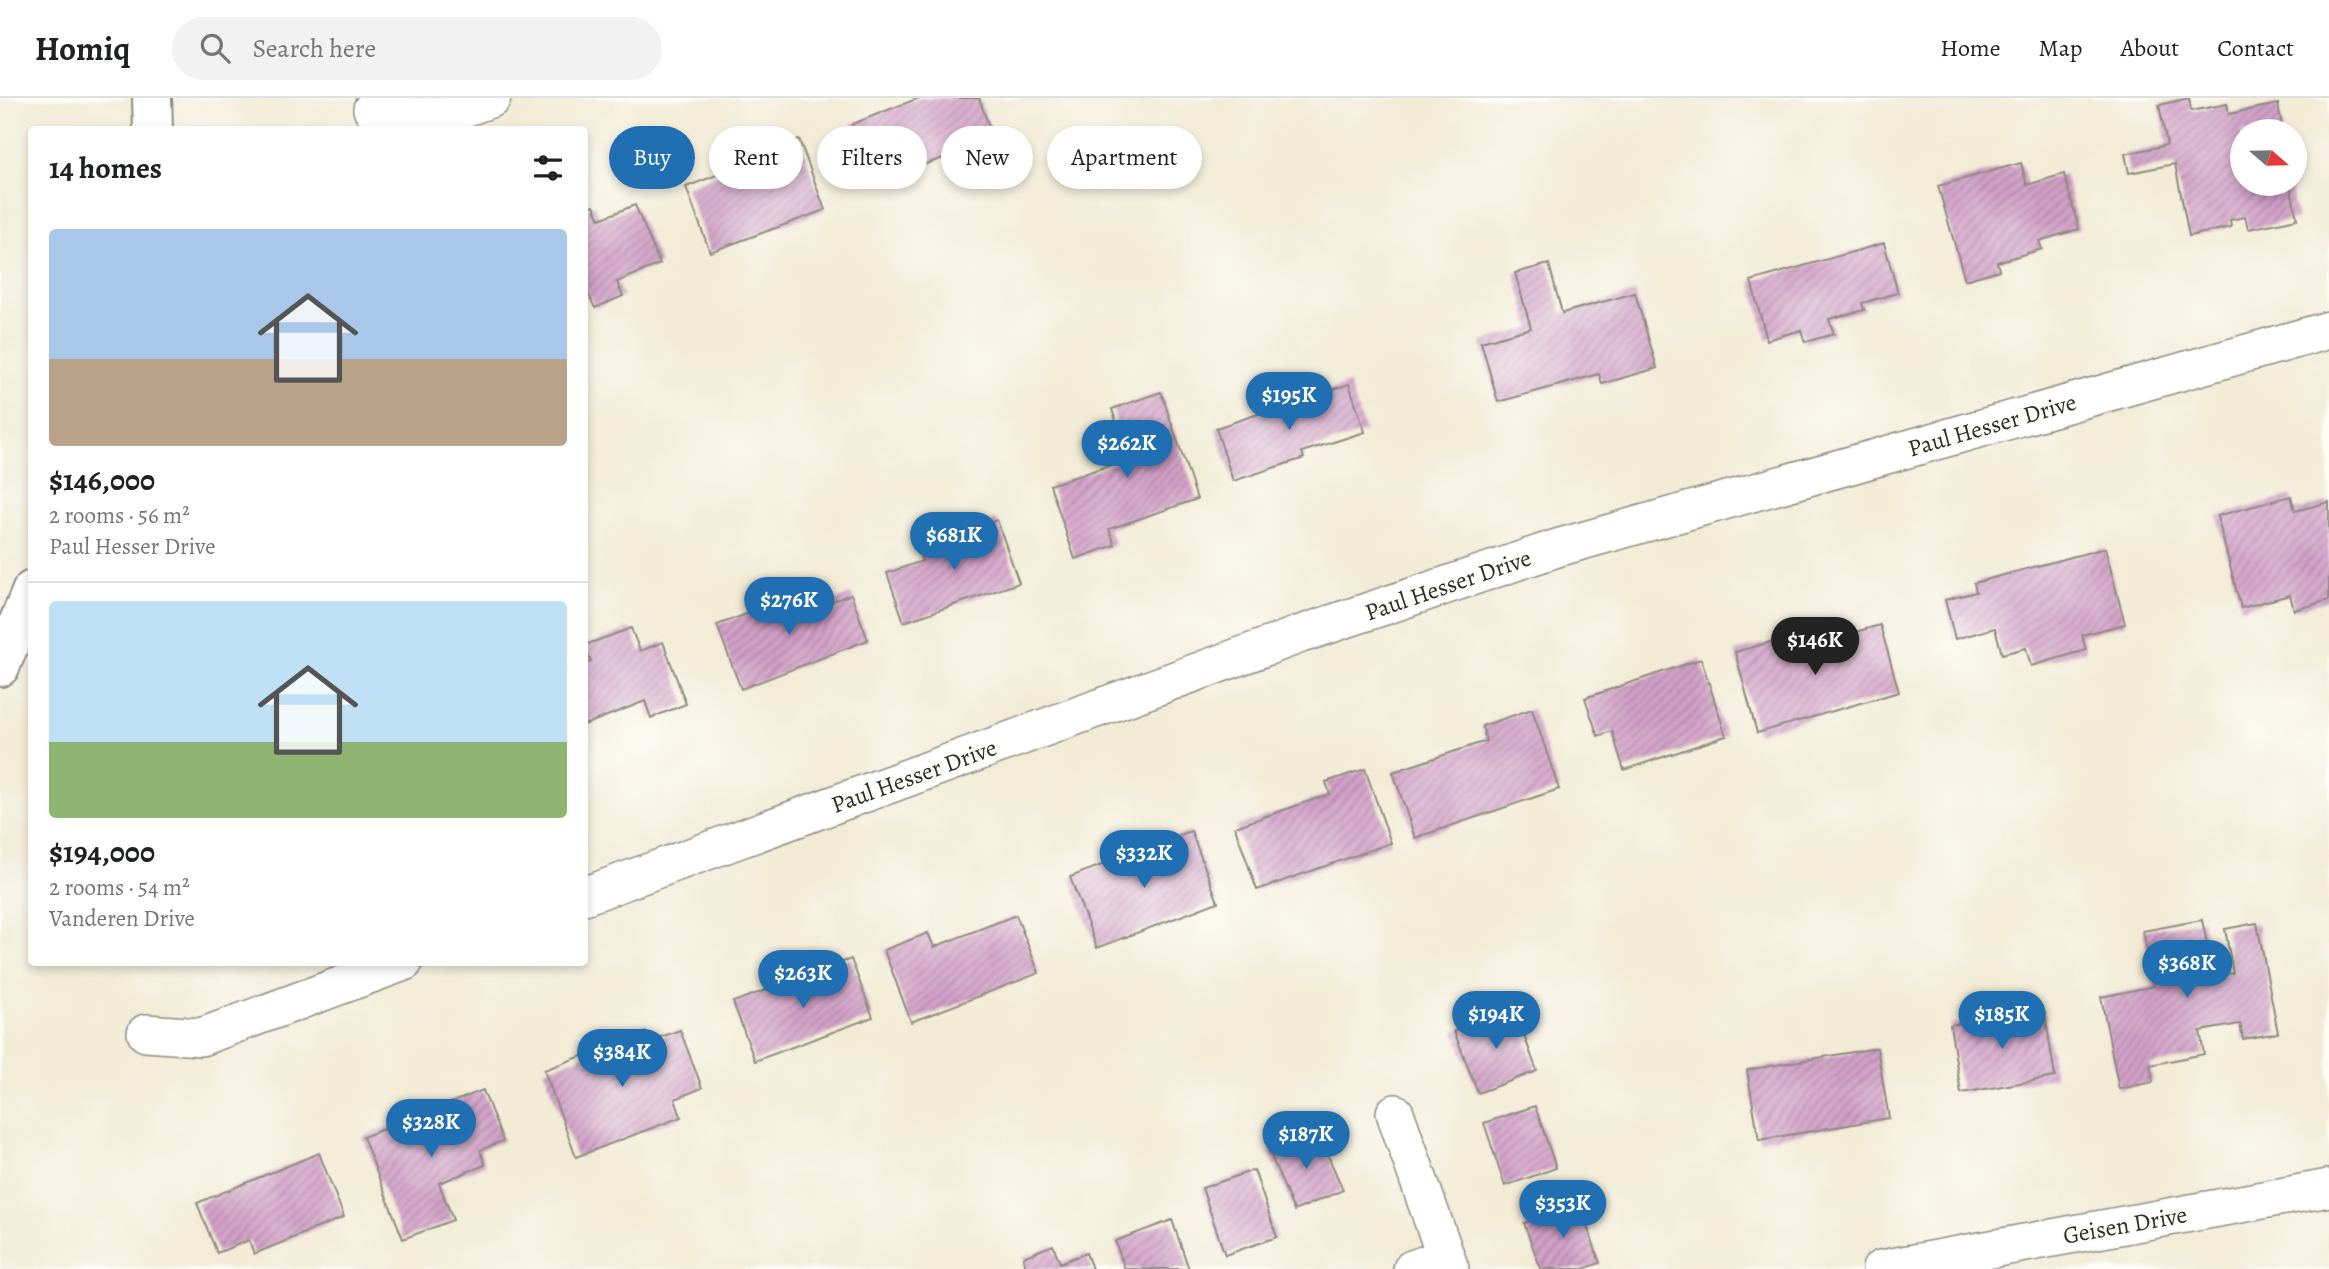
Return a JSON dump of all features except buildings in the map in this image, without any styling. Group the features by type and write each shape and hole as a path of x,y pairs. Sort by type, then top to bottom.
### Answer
{"highway":[{"path":"152,98 153,126"},
{"path":"0,667 28,600"}],"street":[{"path":"372,109 416,116 445,115 492,98"},
{"name":"Paul Hesser Drive","path":"588,895 1301,634 1557,548 2329,330"},
{"path":"146,1033 201,1037 393,966"},
{"path":"1395,1113 1448,1263 1412,1269"},
{"name":"Geisen Drive","path":"1881,1269 2329,1188"}]}
